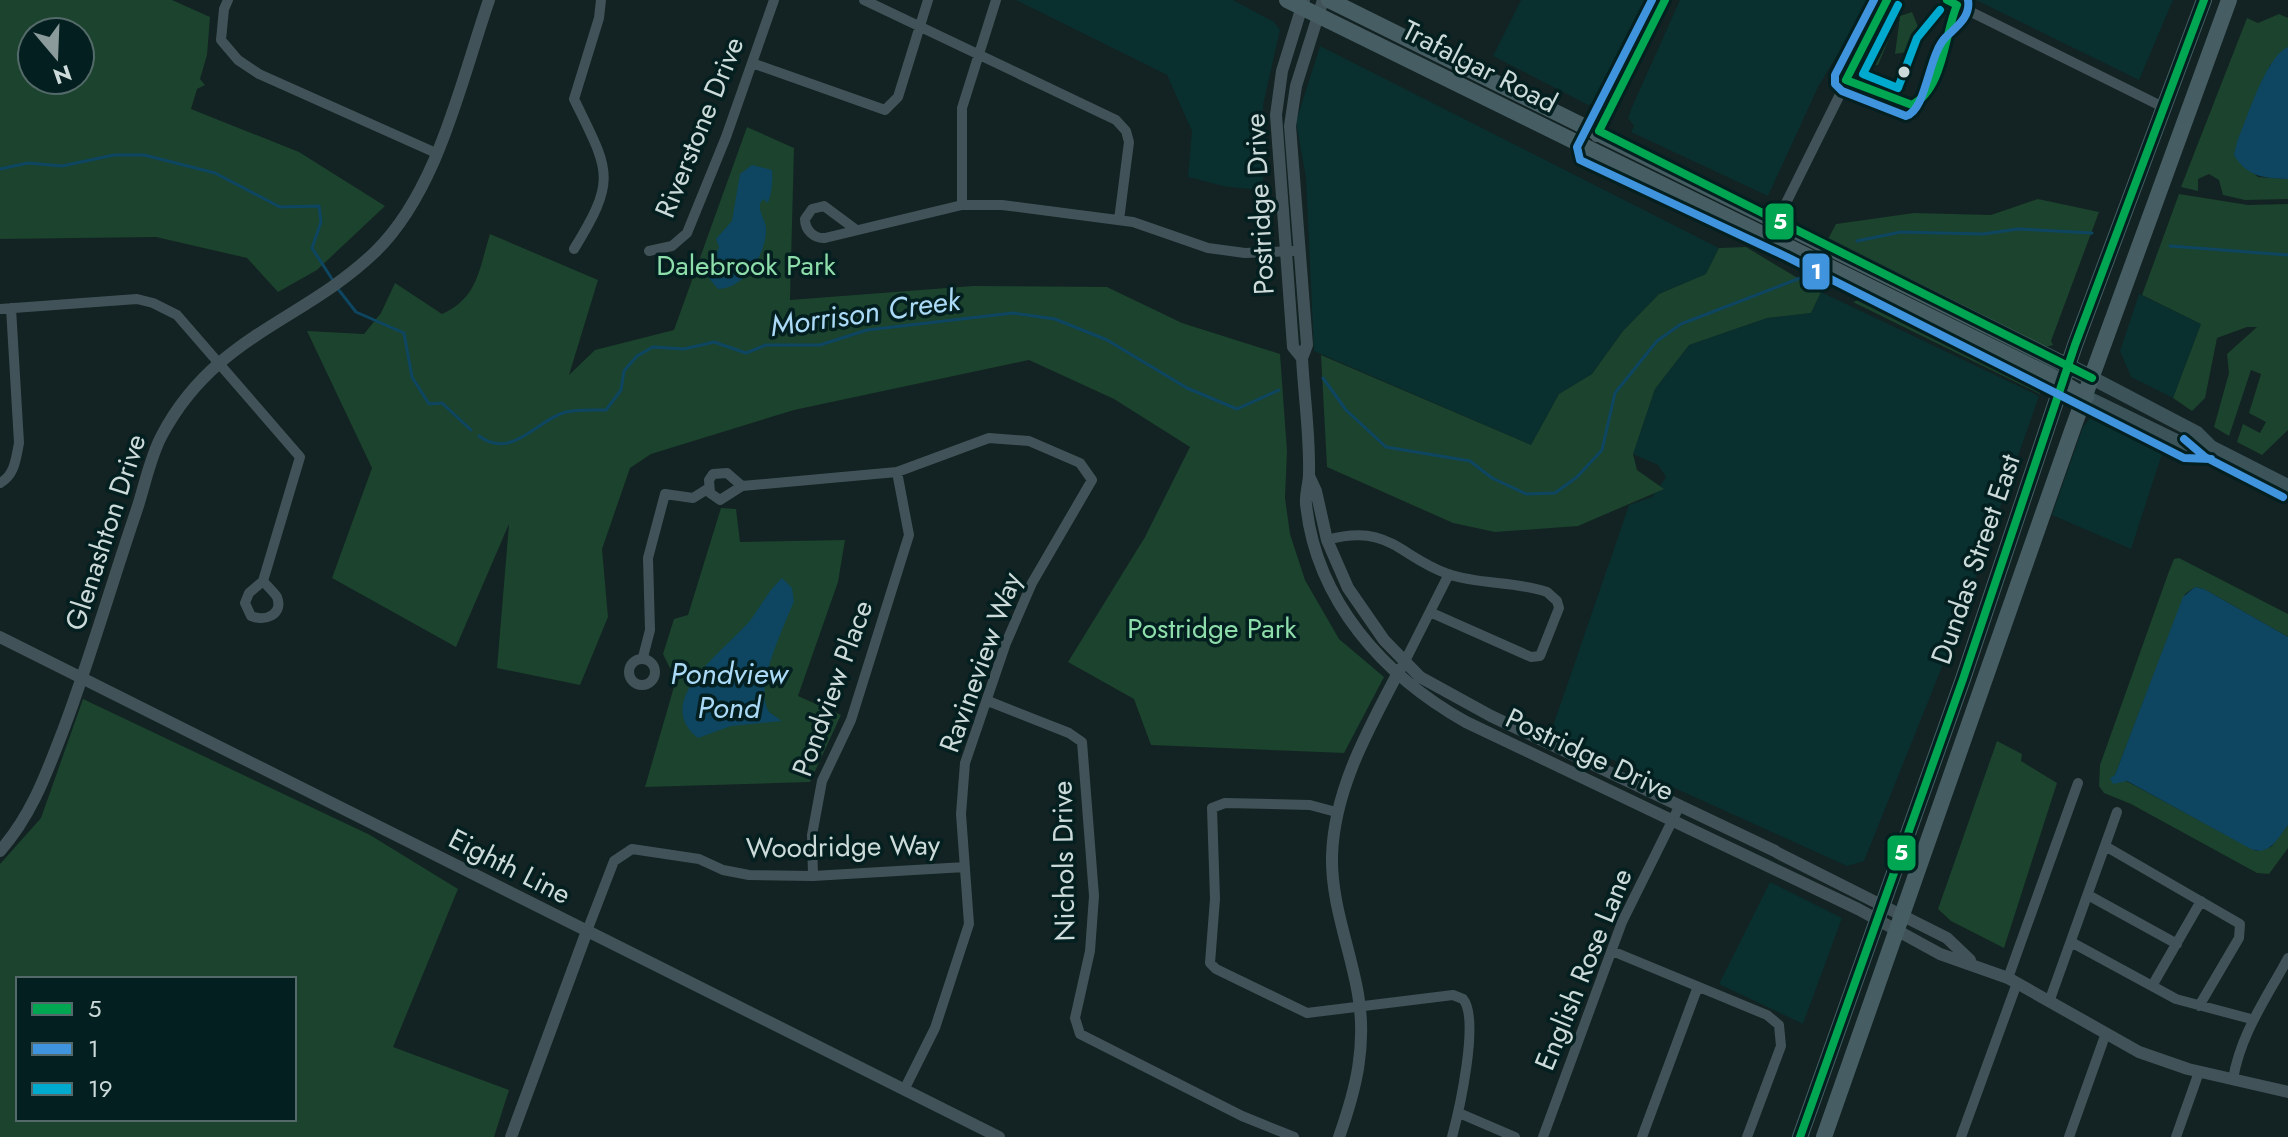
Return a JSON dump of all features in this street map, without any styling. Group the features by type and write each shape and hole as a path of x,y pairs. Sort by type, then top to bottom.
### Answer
{"main road":[{"name":"Dundas Street East","path":"1800,1137 2069,366 2204,0"},
{"name":"Dundas Street East","path":"1824,1137 2229,0"},
{"name":"Trafalgar Road","path":"1297,2 1322,5 1599,131 1776,223 2069,366 2197,433 2211,447 2288,486"},
{"name":"Trafalgar Road","path":"1322,5 1588,151 1776,238 2189,447 2211,447"}],"street":[{"path":"228,0 221,40 238,60 259,74 436,153"},
{"name":"Glenashton Drive","path":"0,851 22,823 41,788 82,678 161,437 184,399 219,360 352,272 377,250 417,199 489,0"},
{"path":"574,249 592,220 607,178 600,153 574,99 599,18 601,0"},
{"name":"Riverstone Drive","path":"649,251 672,246 687,233 774,0"},
{"path":"864,0 1116,120 1126,131 1129,142 1119,220"},
{"path":"752,63 885,110 898,97 928,0"},
{"path":"962,205 962,108 996,0"},
{"path":"1588,151 1665,0"},
{"path":"1776,223 1887,0"},
{"path":"1947,0 2165,108"},
{"name":"Postridge Drive","path":"1297,2 1276,115 1307,345 1302,358 1310,478 1327,540 1364,614 1404,663 1455,697 1776,852 1880,913"},
{"name":"Postridge Drive","path":"1292,251 1291,110 1322,5"},
{"path":"855,229 824,206 812,209 805,219 807,228 820,239 962,205 1002,205 1119,220 1208,248 1245,253 1292,251"},
{"path":"0,483 8,478 16,462 19,443 6,308 137,299 153,303 177,315 300,457 263,581"},
{"name":"Ravineview Way","path":"742,486 727,473 720,472 713,474 709,488 710,493 720,500 742,486 897,472 989,438 1029,441 1089,470 1092,480 1032,583 1006,643 965,763 961,814 969,924 935,1028 904,1090"},
{"name":"Pondview Place","path":"813,876 812,835 822,781 851,720 909,535 897,472"},
{"name":"Postridge Drive","path":"1310,478 1306,488 1310,530 1332,592 1351,621 1397,676 1466,722 1900,923 1947,938 1972,962 2012,980 2154,1058 2199,1072 2288,1092"},
{"name":"Ravineview Way","path":"643,657 650,630 648,558 665,494 693,498 709,488"},
{"path":"1327,540 1366,535 1389,540 1449,574 1532,587 1557,601 1559,608 1540,656 1521,654 1432,613"},
{"path":"1339,1137 1360,1068 1359,1005 1333,876 1336,812 1349,773 1449,574"},
{"name":"Eighth Line","path":"0,637 999,1137"},
{"name":"Nichols Drive","path":"988,701 1069,733 1082,742 1094,896 1090,951 1075,1018 1080,1034 1242,1116 1294,1137"},
{"path":"1961,1137 2078,783"},
{"path":"1336,812 1310,805 1225,803 1212,808 1215,899 1210,959 1216,969 1303,1012 1453,995 1463,999 1468,1009 1467,1068 1452,1137"},
{"name":"English Rose Lane","path":"1543,1137 1612,951 1680,805"},
{"path":"2049,1002 2117,812"},
{"path":"2105,846 2236,920 2242,927 2233,950 2199,1006"},
{"name":"Woodridge Way","path":"587,931 614,861 632,849 699,859 723,870 749,875 813,876 965,867"},
{"path":"2088,895 2177,944"},
{"path":"2152,986 2201,901"},
{"path":"511,1137 587,931"},
{"path":"2071,942 2152,986 2199,1006 2251,1019"},
{"path":"1612,951 1697,989 1767,1015 1782,1031 1781,1046 1747,1137"},
{"path":"2233,1079 2241,1041 2251,1019 2288,958"},
{"path":"1642,1137 1697,989"},
{"path":"2069,1137 2106,1033"},
{"path":"2176,1137 2199,1072"},
{"path":"1459,1113 1515,1137"}],"shaded area":[{"path":"1016,0 1233,0 1274,22 1280,30 1263,105 1263,190 1227,187 1188,177 1192,131 1167,75"},
{"path":"1521,0 1646,0 1594,103 1588,105 1493,56"},
{"path":"1680,0 1870,0 1818,87 1768,196 1631,132 1634,126 1628,118 1632,107"},
{"path":"1976,0 2173,0 2139,80"},
{"path":"1320,46 1719,248 1706,274 1659,294 1623,331 1592,374 1559,394 1531,445 1314,351 1306,178 1296,122"},
{"path":"1821,292 2039,396 1962,617 1864,861 1847,866 1551,732 1629,505 1652,497 1666,477 1658,465 1633,454 1655,389 1689,345 1767,318 1811,313"},
{"path":"2139,294 2201,324 2173,398 2131,377 2120,351"},
{"path":"2101,414 2165,445 2131,549 2052,515 2083,427 2090,418"},
{"path":"1770,882 1842,918 1803,1024 1719,984"}],"green space":[{"path":"0,0 172,0 210,17 207,55 200,79 205,85 197,89 191,109 299,152 385,206 317,270 278,292 247,258 156,237 0,239"},
{"path":"1912,12 1919,29 1907,52 1895,54 1900,16"},
{"path":"2279,14 2288,18 2288,47 2270,65 2234,155 2258,177 2288,179 2288,199 2245,200 2223,195 2219,180 2209,174 2198,179 2198,191 2181,187 2247,18 2258,23"},
{"path":"1884,30 1891,34 1878,65 1867,66"},
{"path":"747,127 794,148 790,300 973,286 1107,287 1182,323 1280,354 1287,451 1285,498 1290,534 1305,580 1339,639 1384,677 1344,753 1151,745 1134,699 1068,662 1145,537 1190,447 1114,399 1029,360 794,410 651,454 630,468 602,549 608,617 580,685 497,668 509,524 456,647 332,578 372,468 307,331 364,334 381,313 395,283 442,314 463,300 470,291 490,234 598,280 569,375 595,350 674,330"},
{"path":"2179,194 2248,205 2288,204 2288,430 2262,455 2237,442 2243,424 2260,433 2266,422 2249,413 2261,374 2251,370 2229,436 2214,427 2229,373 2227,354 2257,327 2247,327 2217,338 2205,398 2192,411 2173,398 2201,324 2142,295"},
{"path":"2038,199 2099,212 2051,341 2053,345 2046,347 1828,239 1836,224 1914,213 1991,215"},
{"path":"1746,247 1821,292 1811,313 1767,318 1689,345 1655,389 1633,454 1637,470 1664,489 1578,526 1495,532 1453,523 1327,467 1321,355 1531,445 1559,394 1592,374 1623,331 1659,294 1706,274 1719,248"},
{"path":"1869,296 2037,378 2044,383 2040,394 1853,302"},
{"path":"721,508 736,509 740,542 845,540 838,582 798,696 841,715 810,782 645,787 680,666 670,668 663,654 674,619 688,615"},
{"path":"2179,558 2288,614 2288,637 2204,589 2195,587 2185,594 2115,775 2256,851 2271,847 2288,825 2288,848 2269,874 2257,873 2131,804 2104,793 2099,786 2100,765 2168,574 2174,559"},
{"path":"83,699 370,835 458,889 393,1047 509,1090 494,1137 0,1137 0,864 41,818"},
{"path":"1997,741 2022,754 2021,761 2057,783 2004,948 1951,921 1938,909"}],"water":[{"path":"2288,47 2288,179 2264,177 2250,172 2234,155 2265,75 2272,62"},
{"path":"752,165 772,170 768,203 763,199 760,204 766,228 763,248 745,277 718,289 708,277 719,247 716,239 732,221 740,174"},
{"name":"Pondview Pond","path":"782,578 792,588 794,601 767,673 765,701 769,712 782,721 731,726 698,738 685,723 683,707 688,691 698,675 752,618"},
{"path":"2195,587 2204,589 2288,637 2288,825 2272,845 2263,850 2251,849 2127,781 2113,784 2110,778 2115,775 2183,597"}],"waterway":[{"name":"Morrison Creek","path":"0,169 28,163 62,166 114,155 144,155 215,173 280,207 319,206 321,222 312,248 334,282"},
{"name":"Morrison Creek","path":"1857,241 1901,232 1983,234 2018,229 2092,233"},
{"path":"2170,246 2288,255"},
{"name":"Morrison Creek","path":"1323,378 1346,410 1386,447 1470,461 1492,478 1526,494 1555,493 1577,477 1602,450 1615,393 1657,341 1681,324 1808,275"},
{"name":"Morrison Creek","path":"338,289 356,312 404,333 412,377 429,404 442,403 471,430"},
{"name":"Morrison Creek","path":"479,436 502,444 524,436 566,412 606,410 621,390 624,371 637,356 653,347 684,349 714,342 746,353 766,345 820,345 867,330 1013,313 1055,319 1107,340 1187,388 1237,409 1279,390"}],"transit line":[{"name":"1","path":"1652,0 1577,147 1580,160 1785,256 2184,458 2211,459"},
{"name":"5","path":"1665,0 1599,131 2092,378"},
{"name":"1","path":"1874,0 1835,75 1835,84 1842,91 1906,116 1919,104 1940,45 1965,17 1968,0"},
{"name":"5","path":"1887,0 1846,80 1912,105 1931,86 1942,60 1957,5 1947,0"},
{"name":"5","path":"1800,1137 1963,679 2075,345 2204,0"},
{"name":"19","path":"1898,5 1863,74 1898,88 1917,38 1940,10"},
{"name":"1","path":"2184,439 2205,457 2283,497"}],"park label":[{"name":"Dalebrook Park","path":"746,265"},
{"name":"Postridge Park","path":"1212,628"}]}
